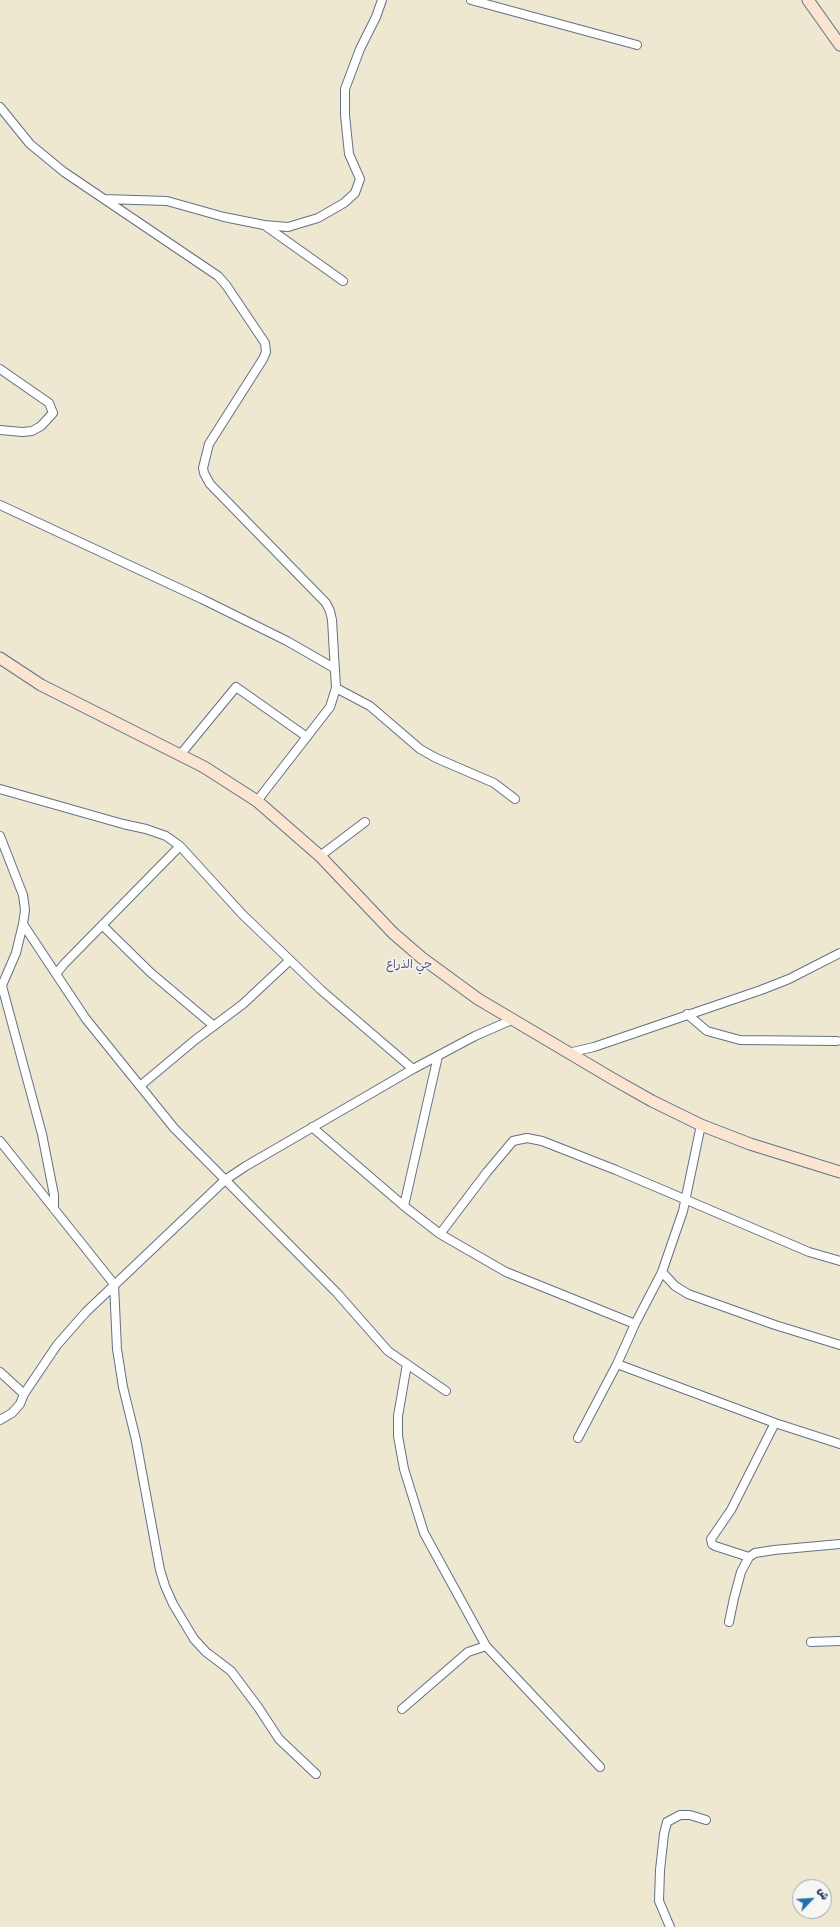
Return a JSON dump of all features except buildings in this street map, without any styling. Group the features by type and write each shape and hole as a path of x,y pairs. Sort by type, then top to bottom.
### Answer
{"main road":[{"path":"808,0 840,45"},
{"path":"0,658 41,685 180,755 226,780 257,801 320,856 393,933 422,958 472,995 568,1053 652,1101 701,1125 750,1144 840,1172"}],"street":[{"path":"104,199 167,201 224,217 264,225 288,227 306,223 335,209 348,200 358,188 360,179 349,154 344,99 348,78 382,0"},
{"path":"471,0 637,45"},
{"path":"0,107 16,129 35,148 64,172 218,276 226,285 263,339 266,347 263,359 213,436 205,460 204,474 210,484 326,603 332,620 336,688 330,707 257,801"},
{"path":"264,225 343,281"},
{"path":"0,369 49,403 53,413 41,426 32,431 22,432 0,430"},
{"path":"0,505 238,616 288,641 334,668"},
{"path":"180,755 236,687 306,737"},
{"path":"336,688 370,706 420,749 436,758 494,782 515,799"},
{"path":"0,790 146,829 166,836 180,846 242,914 290,960 322,990 413,1069"},
{"path":"320,856 365,822"},
{"path":"0,836 22,895 25,910 16,953 1,988 42,1134 54,1195 54,1209"},
{"path":"56,974 64,964 180,846"},
{"path":"23,924 86,1019 174,1128 337,1293 388,1351 446,1391"},
{"path":"102,925 151,973 214,1026"},
{"path":"568,1053 602,1044 789,979 840,952"},
{"path":"140,1086 243,1004 290,960"},
{"path":"687,1014 707,1032 740,1040 837,1041"},
{"path":"0,1420 12,1414 20,1404 24,1394 57,1345 86,1312 225,1180 312,1127 413,1069 495,1027 514,1019"},
{"path":"404,1206 438,1056"},
{"path":"578,1438 617,1364 635,1324 662,1272 686,1198 701,1125"},
{"path":"312,1127 404,1206 440,1234 506,1272 635,1324"},
{"path":"440,1234 487,1172 513,1142 520,1138 527,1138 542,1141 686,1198 809,1252 840,1261"},
{"path":"0,1141 114,1284 117,1349 123,1387 136,1440 152,1530 165,1586 173,1604 194,1639 206,1652 231,1671 258,1707 279,1739 316,1774"},
{"path":"662,1272 675,1286 688,1294 775,1325 840,1345"},
{"path":"407,1364 398,1416 398,1436 404,1469 424,1533 486,1646 600,1767"},
{"path":"617,1364 775,1422 840,1444"},
{"path":"0,1372 24,1394"},
{"path":"775,1422 731,1510 711,1539 712,1544 749,1557 761,1552 840,1544"},
{"path":"729,1622 734,1598 742,1572 749,1557"},
{"path":"811,1642 840,1641"},
{"path":"402,1709 468,1652 486,1646"},
{"path":"670,1927 659,1901 662,1856 668,1822 680,1815 690,1815 706,1820"}],"district":[{"name":"حي الذراع","path":"409,966"}]}
